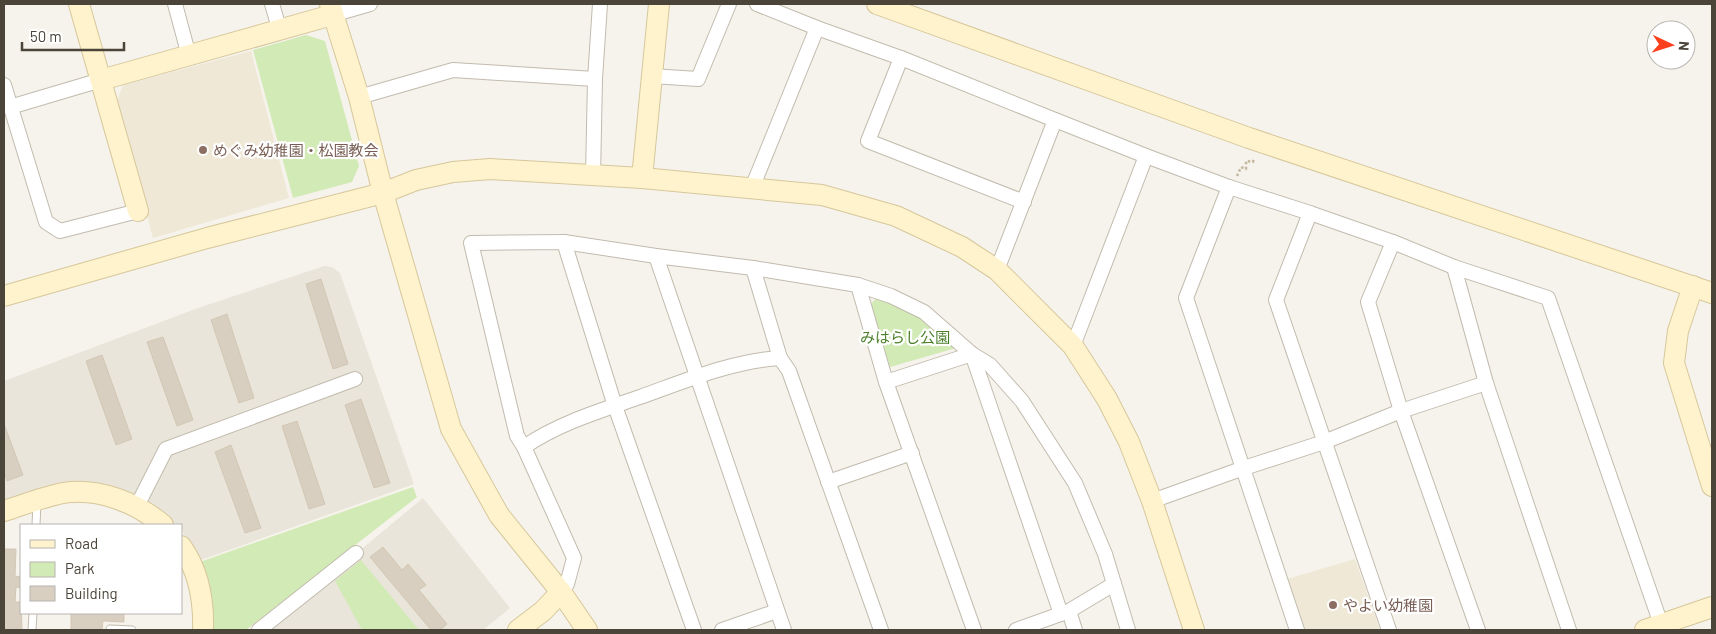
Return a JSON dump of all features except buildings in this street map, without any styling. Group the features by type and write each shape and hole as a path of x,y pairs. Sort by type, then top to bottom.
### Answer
{"street":[{"path":"4,85 46,222 60,231 138,211 79,4"},
{"path":"175,4 189,56"},
{"path":"272,4 280,31"},
{"path":"10,107 280,31 331,9 370,4"},
{"path":"594,176 595,80 600,4"},
{"path":"642,178 659,4"},
{"path":"651,76 698,80 729,4"},
{"path":"757,4 901,58 1146,156 1229,187 1310,213 1393,242 1454,267 1548,298 1656,628 1712,607"},
{"path":"877,4 1249,138 1712,293"},
{"path":"331,9 359,97 383,193 451,428 499,515 560,592 587,630"},
{"path":"752,188 817,28"},
{"path":"901,58 868,141 1024,202"},
{"path":"359,97 453,70 595,80"},
{"path":"997,270 1055,120"},
{"path":"1072,346 1146,156"},
{"path":"4,296 207,238 383,193 416,180 452,172 490,169 642,178 822,195 896,216 962,247 997,270 1072,346 1107,399 1129,442 1152,501 1194,630"},
{"path":"1229,187 1186,298 1297,630"},
{"path":"1310,213 1276,300 1389,630"},
{"path":"518,630 543,611 567,584 574,558 524,447 517,436 471,243 564,242 753,268 858,285 891,296 924,312 972,354 990,365 1022,401 1075,483 1105,554 1128,630"},
{"path":"564,242 615,406 694,630"},
{"path":"1393,242 1368,302 1402,411 1478,630"},
{"path":"656,256 784,630"},
{"path":"1454,267 1486,383 1569,630"},
{"path":"753,268 780,358 789,372 881,630"},
{"path":"858,285 886,382 974,630"},
{"path":"1692,286 1678,331 1674,363 1712,486"},
{"path":"886,382 972,354"},
{"path":"972,354 1065,613 1075,630"},
{"path":"524,447 538,437 571,422 698,376 767,359 780,358"},
{"path":"137,506 166,449 355,378"},
{"path":"1152,501 1324,442 1402,411 1486,383"},
{"path":"828,482 912,453"},
{"path":"4,511 66,493 85,494 112,497 137,506 162,524"},
{"path":"182,548 198,580 203,610 203,630"},
{"path":"259,630 356,553"},
{"path":"1016,630 1065,613 1114,584"},
{"path":"722,630 777,611"}],"lane":[{"path":"36,524 37,500"},
{"path":"32,630 33,614"},
{"path":"110,629 132,630"}],"path":[{"path":"1229,187 1232,176 1236,177 1241,167 1246,169 1246,162 1253,162 1254,157 1245,154 1249,138"}],"shaded area":[{"name":"めぐみ幼稚園・松園教会","path":"251,51 289,198 153,238 117,101 123,85"},
{"path":"324,266 332,267 340,273 414,484 201,560 182,531 182,524 175,524 148,503 128,492 98,484 71,482 47,487 4,501 4,381 198,308"},
{"path":"423,498 510,608 483,630 264,630"},
{"name":"やよい幼稚園","path":"1355,559 1380,630 1302,630 1287,579"}],"green space":[{"path":"306,35 325,41 359,166 352,182 293,198 253,50"},
{"name":"みはらし公園","path":"878,296 916,315 956,348 890,367 870,305"},
{"path":"413,487 417,497 246,630 211,630 212,612 210,596 200,562"},
{"path":"361,560 419,630 362,630 335,581"}],"place":[{"name":"めぐみ幼稚園・松園教会","path":"203,150"},
{"name":"やよい幼稚園","path":"1333,605"}]}
